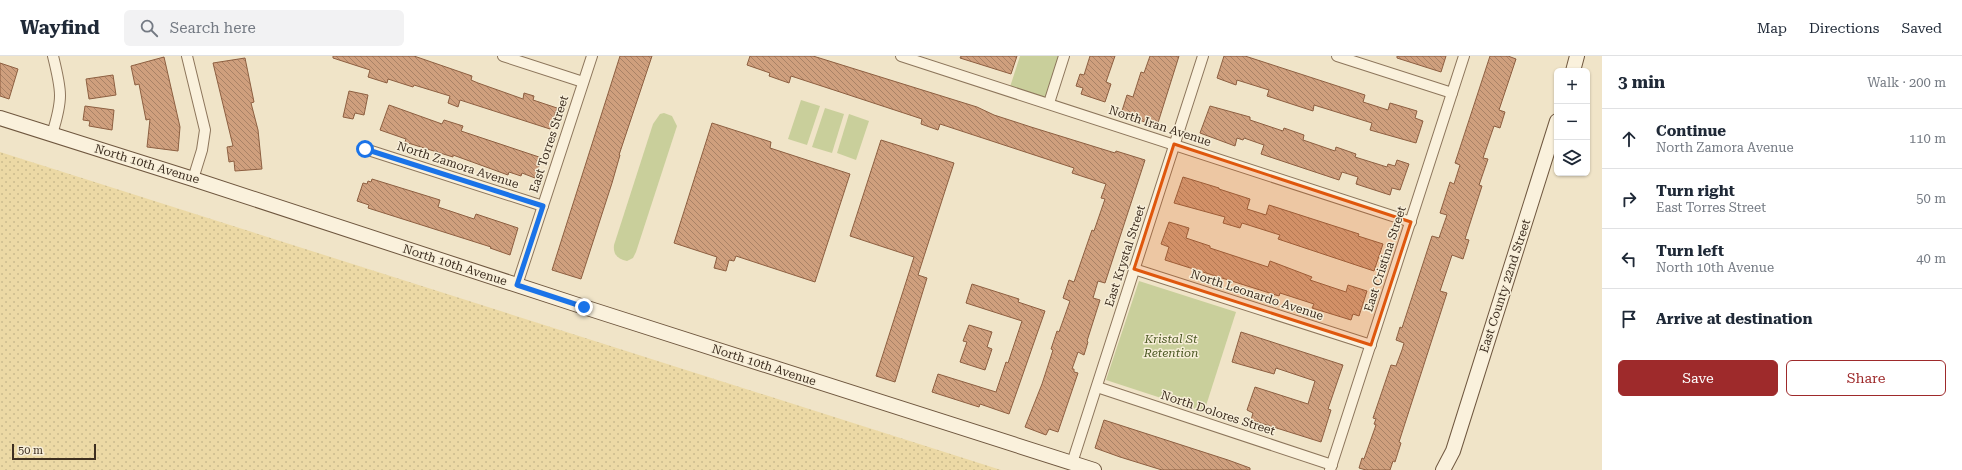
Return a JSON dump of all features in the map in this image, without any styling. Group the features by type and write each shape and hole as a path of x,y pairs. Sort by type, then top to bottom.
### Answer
{"main road":[{"path":"1574,68 1577,56"},
{"name":"North 10th Avenue","path":"0,118 1094,470"},
{"name":"East County 22nd Street","path":"1443,470 1453,451 1554,131"},
{"name":"East County 22nd Street","path":"1451,470 1453,451"}],"street":[{"path":"52,134 60,108 61,88 53,56"},
{"path":"186,56 205,130 202,150 193,179"},
{"path":"503,56 583,82"},
{"name":"East Torres Street","path":"517,285 592,56"},
{"name":"North Iran Avenue","path":"901,56 1411,222"},
{"path":"1049,103 1064,56"},
{"name":"East Krystal Street","path":"1072,463 1203,56"},
{"path":"1337,56 1452,93"},
{"name":"East Cristina Street","path":"1331,467 1464,56"},
{"name":"North Zamora Avenue","path":"365,149 543,206"},
{"name":"North Leonardo Avenue","path":"1134,269 1371,345"},
{"name":"North Dolores Street","path":"1097,387 1331,467"}],"highlighted area":[{"path":"1174,144 1411,222 1371,345 1134,269"}],"green space":[{"path":"1020,56 1064,56 1049,103 1009,90"},
{"path":"801,100 820,106 807,145 788,139"},
{"path":"825,108 844,114 832,153 812,147"},
{"path":"664,113 672,116 677,126 636,252 633,258 627,261 621,259 615,254 614,245 653,124 660,114"},
{"path":"849,114 869,121 856,160 837,153"},
{"name":"Kristal St Retention","path":"1139,281 1236,312 1204,412 1106,380"}],"sand":[{"path":"0,152 1001,470 0,470"}],"building":[{"path":"333,56 414,56 472,76 471,80 478,83 523,99 524,93 534,96 533,100 557,108 550,129 460,100 458,107 448,103 450,96 414,85 413,87 388,79 387,83 368,77 370,70 333,58"},
{"path":"620,56 652,56 619,155 612,183 581,279 552,270"},
{"path":"750,56 813,56 977,107 994,115 1031,127 1115,153 1116,151 1145,160 1105,283 1098,281 1093,298 1100,300 1084,355 1078,352 1072,369 1074,369 1074,372 1078,373 1058,432 1049,429 1046,435 1025,427 1042,384 1053,350 1051,349 1057,331 1059,332 1070,301 1063,298 1069,280 1074,282 1092,230 1094,231 1105,199 1101,198 1106,184 1072,173 1074,168 940,124 938,130 921,124 922,119 791,76 789,83 769,76 770,73 747,65"},
{"path":"961,56 1017,56 1011,74 960,58"},
{"path":"1090,56 1115,56 1106,82 1111,84 1105,102 1081,94 1083,88 1076,86 1080,74 1084,75"},
{"path":"1150,56 1179,56 1157,126 1121,114 1127,95 1133,97 1141,72 1144,73"},
{"path":"1224,56 1245,56 1365,95 1363,102 1388,110 1390,103 1417,111 1415,118 1423,121 1416,143 1370,130 1372,123 1314,105 1313,111 1267,96 1269,90 1237,80 1236,85 1217,78"},
{"path":"1397,56 1446,56 1441,72 1397,58"},
{"path":"1490,56 1508,56 1516,59 1499,110 1505,112 1500,128 1494,126 1483,158 1488,159 1479,185 1482,186 1465,239 1469,240 1463,259 1452,255 1440,291 1447,293 1399,442 1401,443 1395,462 1393,461 1390,470 1366,470 1359,468 1362,458 1364,459 1376,425 1374,424 1376,419 1373,418 1391,365 1396,366 1402,350 1404,343 1396,340 1400,327 1402,328 1432,236 1439,238 1447,215 1440,213 1450,182 1454,184 1460,165 1455,163"},
{"path":"164,57 180,127 178,151 147,147 150,119 146,120 139,84 135,85 131,66"},
{"path":"245,58 254,102 251,103 258,130 262,169 235,171 234,161 229,162 227,147 233,146 213,63"},
{"path":"0,63 18,69 9,99 0,96"},
{"path":"113,75 116,95 89,99 86,79"},
{"path":"349,91 368,95 364,115 355,113 353,119 343,117"},
{"path":"389,105 442,124 444,120 463,126 461,131 542,158 535,178 522,173 521,176 509,172 508,175 453,155 453,157 405,142 406,139 380,130"},
{"path":"85,106 114,110 112,130 89,126 90,121 83,120"},
{"path":"1210,106 1250,117 1250,120 1283,131 1284,128 1304,135 1303,140 1335,151 1336,147 1356,154 1355,157 1387,167 1388,164 1395,166 1397,160 1409,164 1400,190 1392,188 1390,195 1356,184 1358,177 1342,172 1339,180 1261,154 1264,145 1244,138 1243,140 1237,138 1235,146 1200,133"},
{"path":"712,123 771,142 770,148 850,174 815,282 736,256 734,261 729,260 726,271 714,268 717,257 674,243"},
{"path":"881,140 954,163 918,275 927,278 895,382 876,376 914,257 850,236"},
{"path":"1183,177 1250,199 1247,209 1266,215 1269,205 1359,234 1358,236 1383,244 1374,271 1278,239 1280,235 1242,223 1240,228 1223,223 1225,217 1174,203"},
{"path":"372,179 440,200 438,207 474,219 476,214 518,228 510,255 490,248 491,247 368,208 369,205 357,201 363,183 367,184 368,181 371,182"},
{"path":"1169,222 1189,228 1186,238 1210,246 1210,248 1268,267 1270,261 1312,277 1310,280 1346,292 1348,285 1367,291 1359,316 1353,314 1351,320 1312,308 1314,304 1280,293 1279,296 1165,260 1169,247 1161,244"},
{"path":"972,284 1019,299 1018,302 1045,311 1009,414 980,404 979,407 932,392 938,374 996,392 1006,362 1008,363 1022,321 966,303"},
{"path":"969,325 992,332 987,347 992,349 985,370 960,362 967,342 963,341"},
{"path":"1241,332 1343,365 1328,409 1331,410 1321,442 1251,420 1253,413 1247,410 1255,387 1308,404 1315,381 1276,368 1274,374 1232,362"},
{"path":"1104,420 1228,460 1250,468 1250,470 1162,470 1120,457 1095,448"}],"route":[{"path":"365,149 543,206 517,285 584,307"}]}
